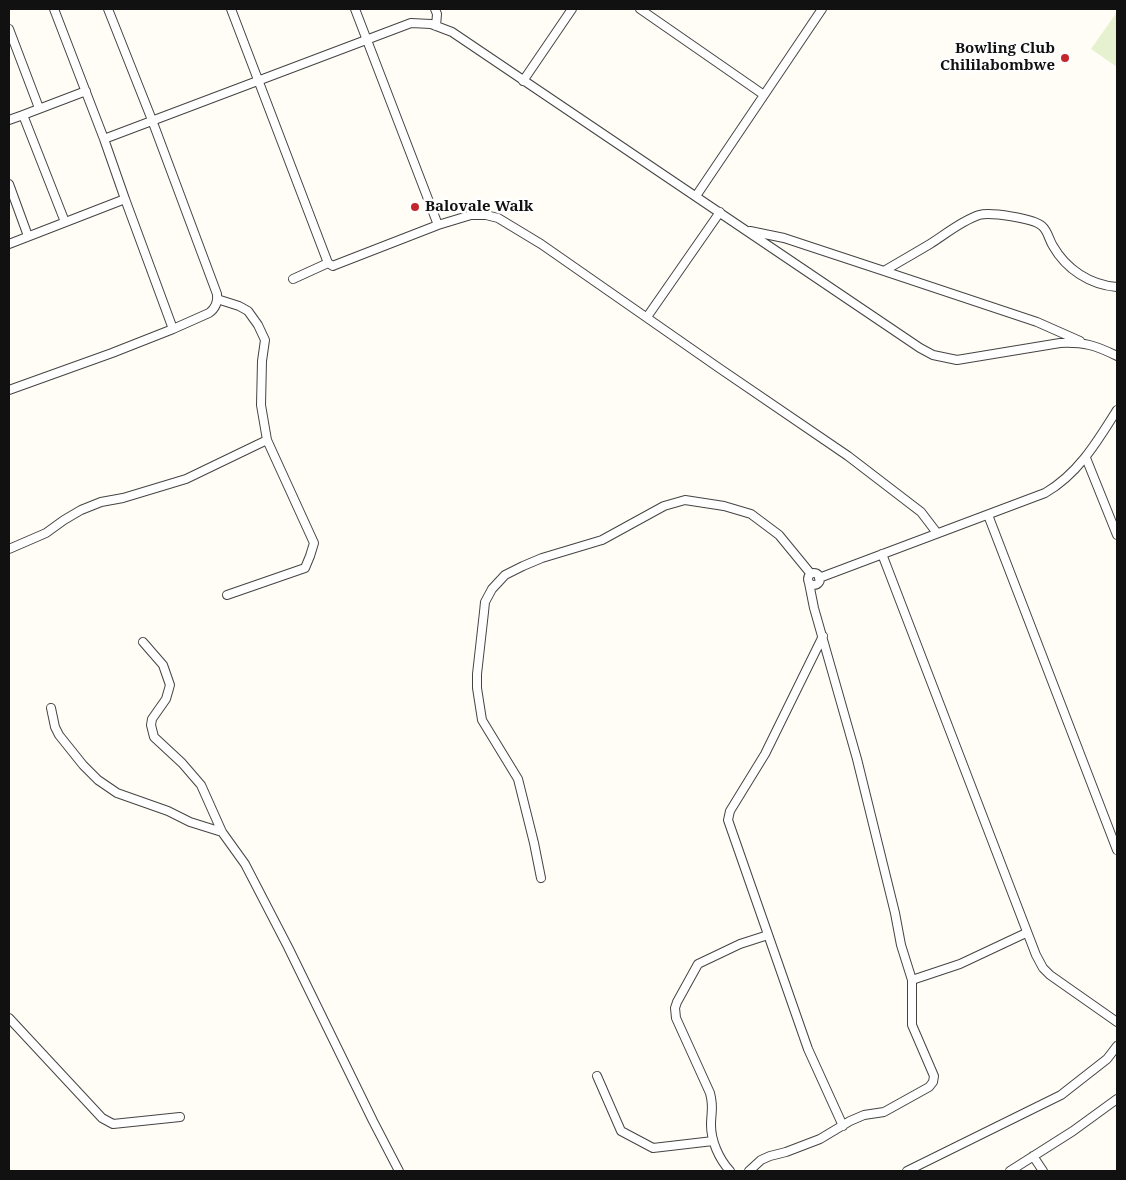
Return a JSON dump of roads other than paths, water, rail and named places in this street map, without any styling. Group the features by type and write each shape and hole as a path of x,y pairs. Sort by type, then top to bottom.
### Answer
{"street":[{"path":"54,9 104,139 173,329"},
{"path":"9,390 173,329 209,313 213,310 217,300 217,294 152,120 108,9"},
{"path":"231,9 328,263 333,266 438,225 478,214 498,218 541,244 848,456 927,517 937,533"},
{"path":"354,9 438,225"},
{"path":"435,9 436,26"},
{"path":"523,81 572,9"},
{"path":"640,9 764,95"},
{"path":"696,196 822,9"},
{"path":"104,139 411,23 436,26 452,32 920,348 933,354 957,360 1060,343 1084,343"},
{"path":"9,29 39,108"},
{"path":"9,120 86,91"},
{"path":"23,115 65,222"},
{"path":"9,184 28,236"},
{"path":"9,244 125,199"},
{"path":"647,317 720,212"},
{"path":"884,271 956,227 978,216 988,214 1042,225 1059,256 1072,269 1095,282 1117,287"},
{"path":"746,231 784,238 1037,322 1117,356"},
{"path":"293,279 328,263"},
{"path":"217,300 246,309 258,325 265,340 262,361 261,405 267,440 314,542 305,568 227,595"},
{"path":"820,578 988,515 1057,486 1086,458 1117,410"},
{"path":"9,549 46,534 81,510 101,502 123,498 186,478 267,440"},
{"path":"1086,458 1117,535"},
{"path":"541,878 518,778 482,720 477,688 478,674 484,612 492,589 506,575 524,566 542,558 602,540 664,506 685,500 724,506 751,514 778,535 811,574 816,574 820,578"},
{"path":"988,515 1117,850"},
{"path":"882,554 1036,955 1047,972 1117,1022"},
{"path":"749,1171 761,1160 820,1139 850,1120 864,1115 884,1112 929,1087 933,1082 934,1076 912,1025 912,980 901,945 857,759 814,608 808,577 811,574"},
{"path":"809,584 818,584 820,578"},
{"path":"822,636 765,754 730,811 728,820 808,1049 843,1126"},
{"path":"143,642 163,665 170,685 166,699 150,725 154,737 202,785 222,832 245,864 372,1121 399,1171"},
{"path":"51,708 55,727 59,735 83,765 98,780 117,793 168,811 190,822 222,832"},
{"path":"912,980 960,964 1026,933"},
{"path":"730,1171 717,1151 714,1141 710,1124 713,1107 710,1093 676,1018 675,1008 698,964 740,944 768,935"},
{"path":"9,1018 102,1118 113,1124 180,1118"},
{"path":"910,1171 1061,1096 1106,1059 1117,1046"},
{"path":"597,1076 620,1131 653,1148 714,1141"},
{"path":"1010,1171 1073,1131 1117,1098"},
{"path":"1033,1156 1043,1171"}],"place":[{"name":"Bowling Club Chililabombwe","path":"1065,58"},
{"name":"Balovale Walk","path":"415,207"}]}
